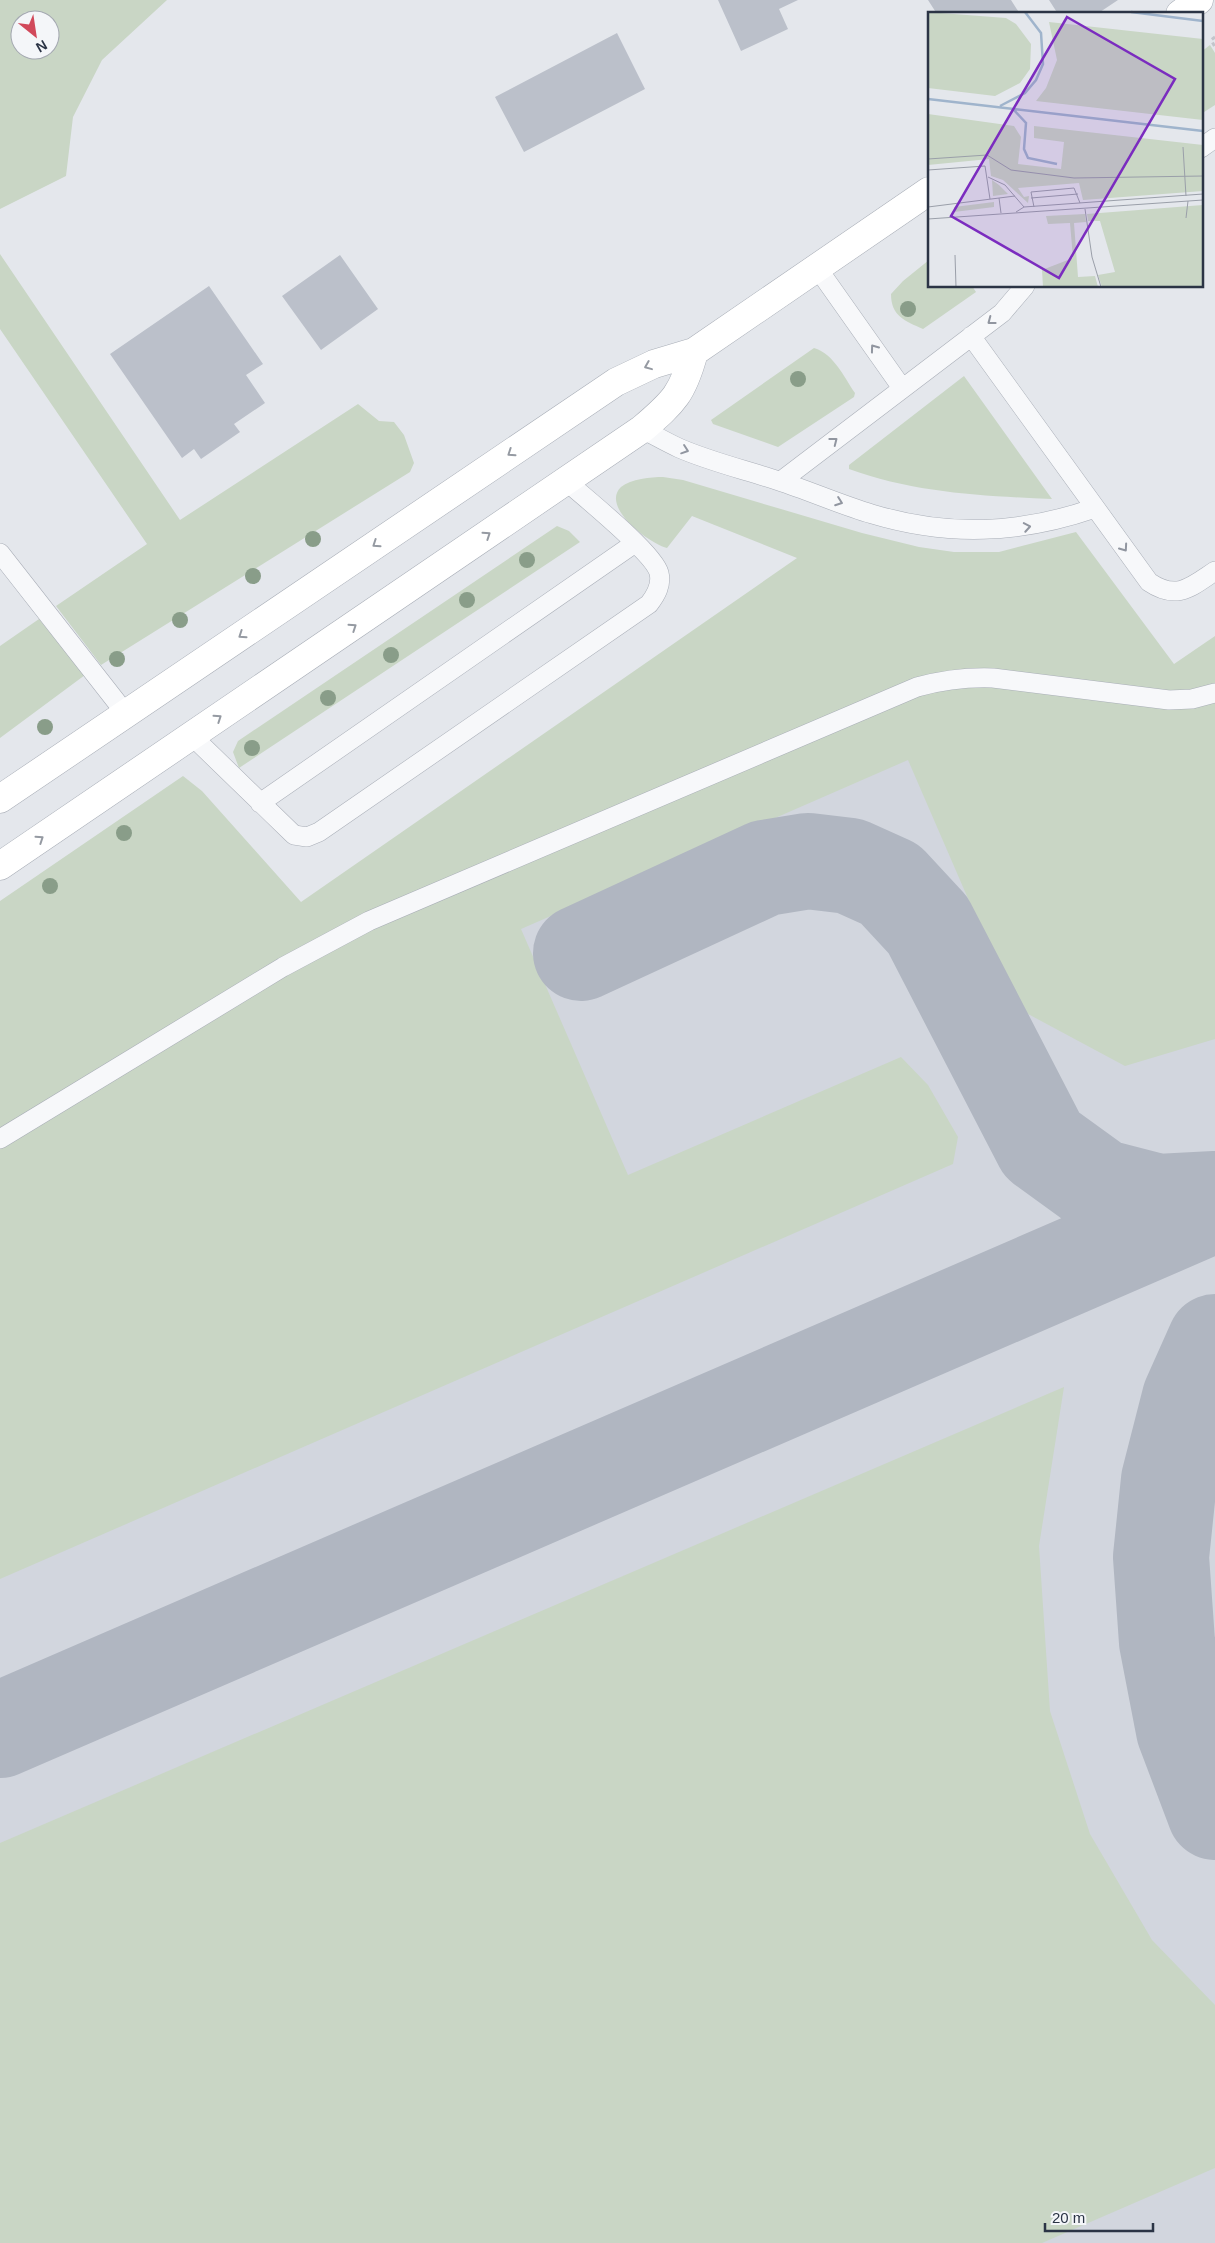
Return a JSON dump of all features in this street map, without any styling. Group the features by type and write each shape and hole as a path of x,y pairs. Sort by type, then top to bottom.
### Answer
{"street":[{"path":"1183,12 1199,0"},
{"path":"0,799 616,382 654,364 694,352 818,269 928,191"},
{"path":"0,866 642,429 668,407 680,392 694,352"}],"lane":[{"path":"1202,147 1215,138"},
{"path":"818,269 902,388"},
{"path":"781,481 1002,313 1023,288"},
{"path":"971,336 1149,582 1157,588 1167,591 1187,590 1215,571"},
{"path":"642,429 679,448 781,481 872,514 909,523 978,530 1019,528 1071,517 1095,508"},
{"path":"192,736 294,835 307,837 318,832 649,604 658,592 659,573 648,555 566,481"},
{"path":"260,803 635,543"},
{"path":"0,553 126,714"},
{"path":"0,1139 283,967 369,921 917,687 942,680 968,677 993,678 1169,700 1192,699 1215,693"}],"path":[{"path":"1215,37 1211,40 1215,47"}],"shaded area":[{"path":"1215,668 1215,2243 0,2243 0,1108 309,923 1175,681"}],"green space":[{"path":"0,0 167,0 102,60 73,117 66,176 0,209"},
{"path":"1210,45 1215,53 1215,105 1202,113 1202,51"},
{"path":"0,254 180,520 358,404 379,421 394,422 404,435 414,463 410,472 101,665 56,606 147,544 0,329"},
{"path":"928,261 928,288 973,288 976,292 923,329 900,317 893,308 891,294 903,281"},
{"path":"814,348 827,355 838,367 855,393 854,397 778,447 713,424 711,420"},
{"path":"964,376 1052,499 949,492 899,483 849,469 849,465"},
{"path":"663,477 683,480 862,533 919,547 954,552 999,552 1076,532 1174,664 1215,636 1215,1039 1125,1066 1015,1007 908,760 521,929 628,1175 901,1057 928,1085 958,1137 953,1164 0,1579 0,901 183,776 202,791 301,902 797,558 692,516 667,548 650,540 630,524 622,514 617,504 616,495 621,487 630,482"},
{"path":"557,526 569,531 580,542 239,768 233,752 238,741"},
{"path":"39,619 85,675 0,738 0,646"},
{"path":"1064,1387 1039,1546 1050,1711 1090,1834 1152,1940 1215,2005 1215,2168 1042,2243 0,2243 0,1843"}],"building":[{"path":"718,0 798,0 779,9 788,29 741,51"},
{"path":"928,0 1011,0 1019,12 936,12"},
{"path":"1049,0 1118,0 1100,12 1057,12"},
{"path":"617,33 645,89 524,152 495,97"},
{"path":"340,255 378,309 321,350 282,296"},
{"path":"209,286 263,364 246,375 265,403 234,424 240,432 201,459 194,449 182,458 110,354"}],"taxiway":[{"path":"581,953 765,868 808,861 850,866 890,884 928,925 1042,1145 1100,1187 1158,1202 1215,1199"},
{"path":"0,1730 1215,1204"},
{"path":"1215,1342 1190,1398 1169,1480 1161,1557 1167,1642 1184,1730 1215,1812"}]}
